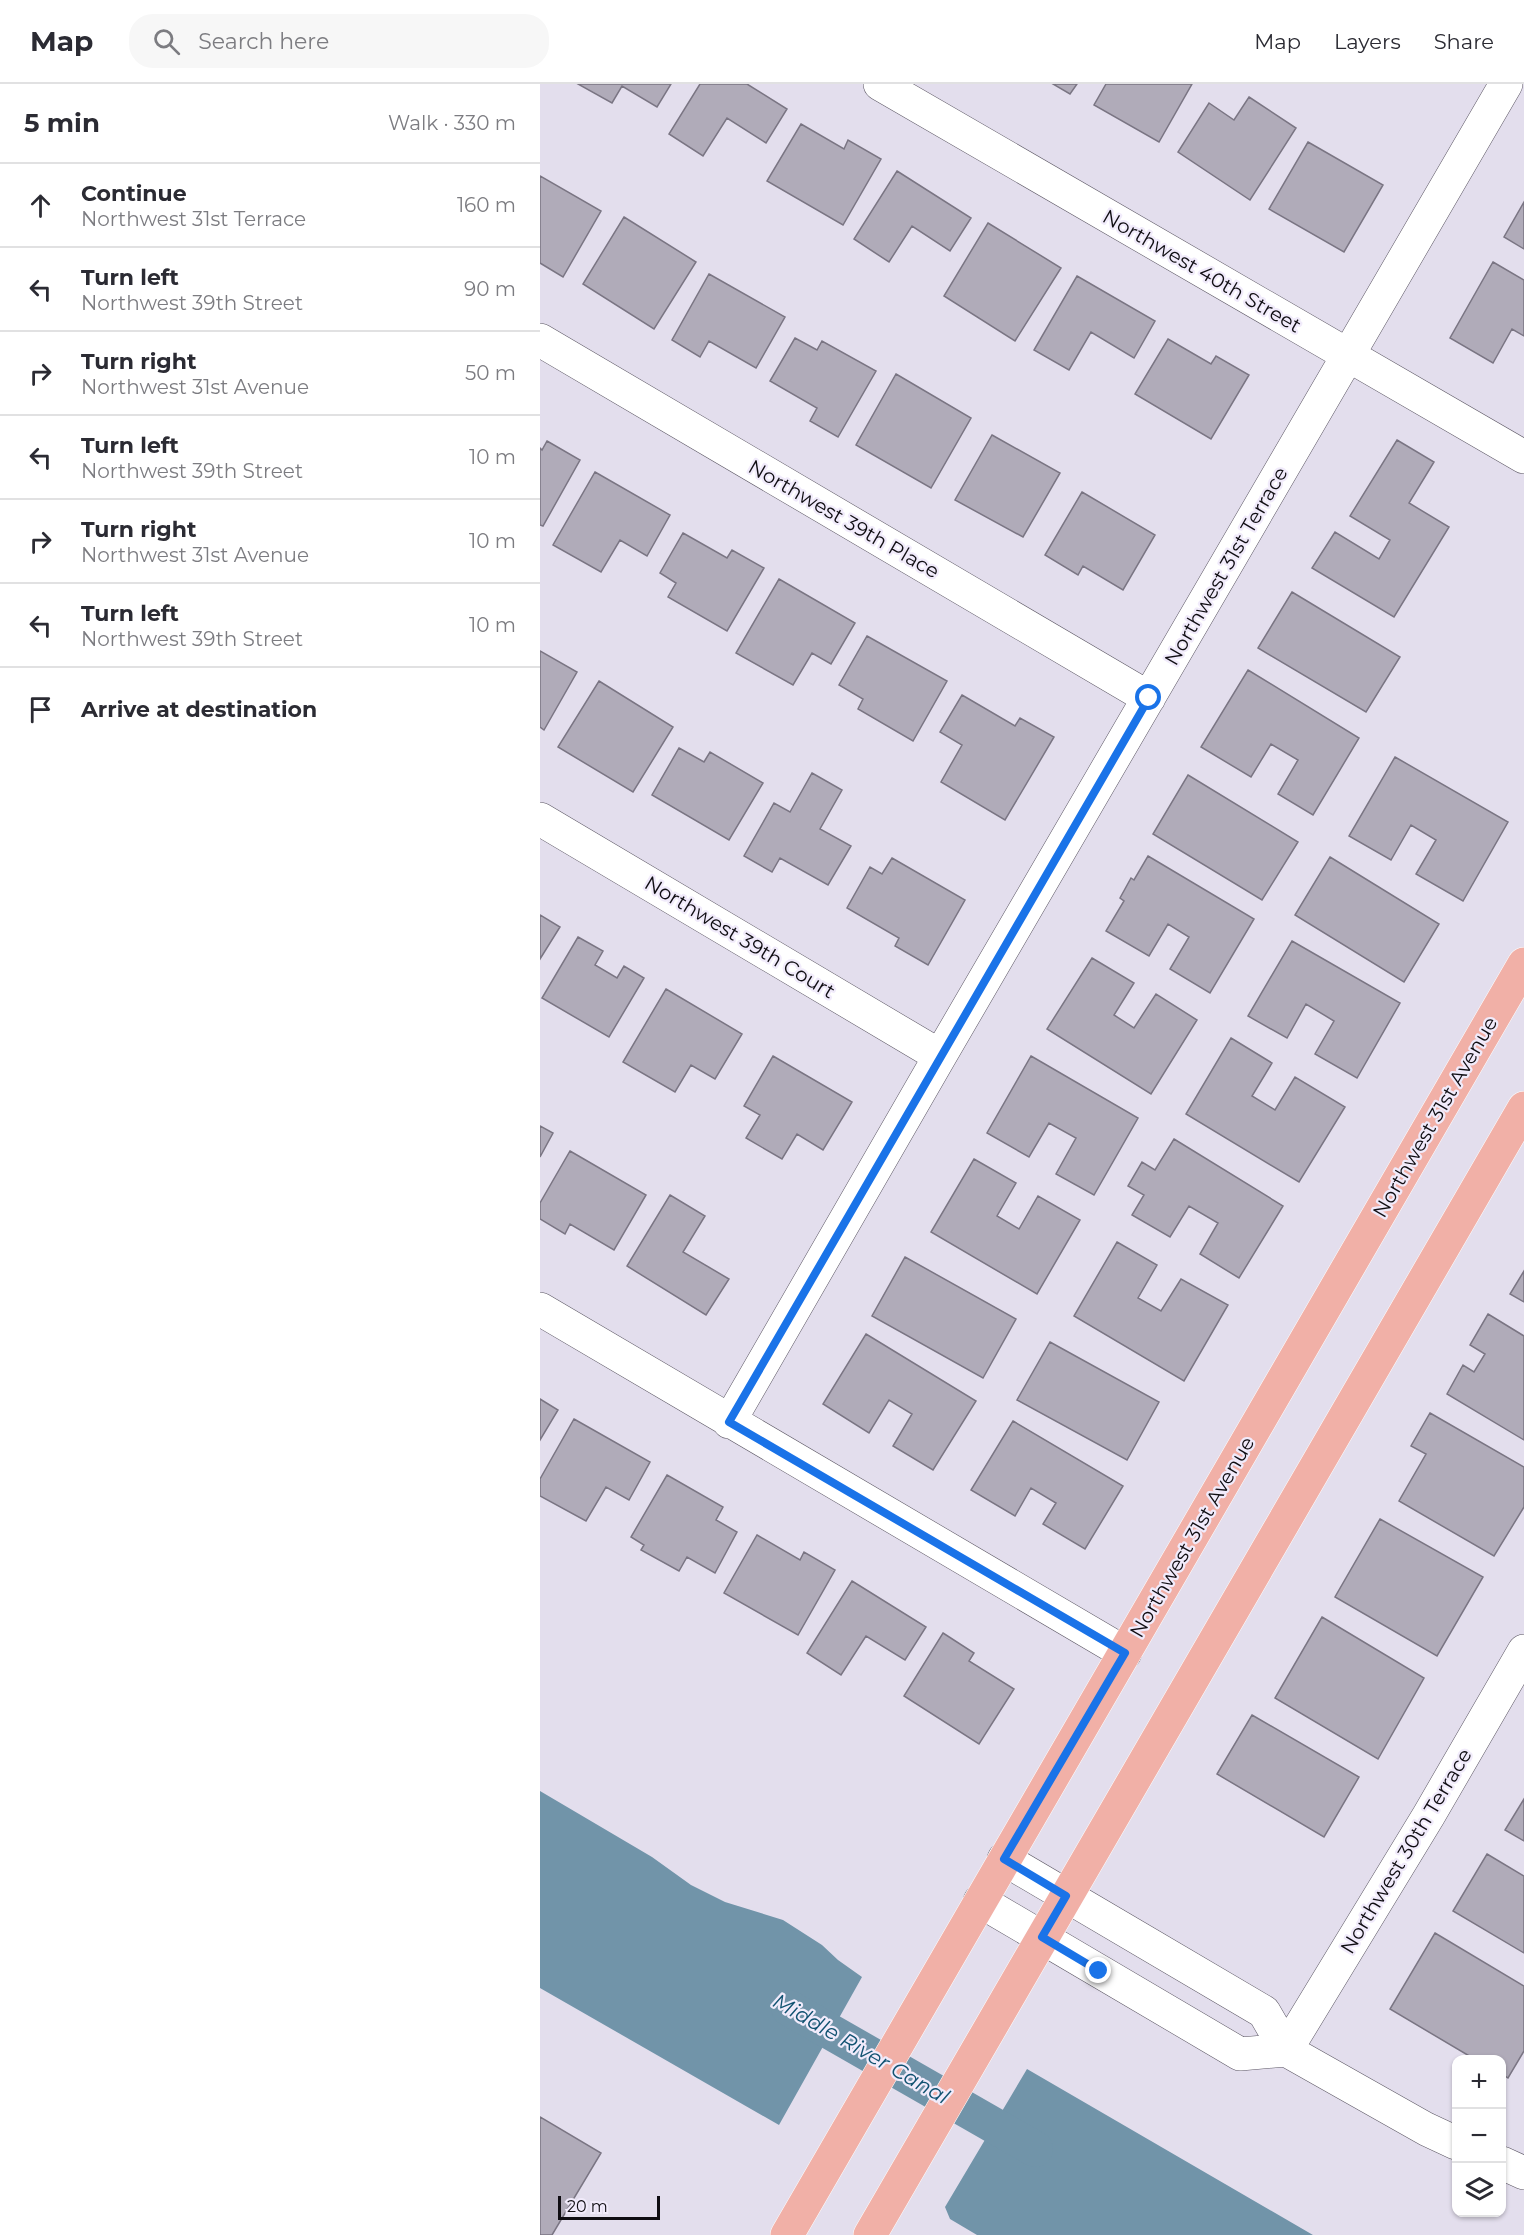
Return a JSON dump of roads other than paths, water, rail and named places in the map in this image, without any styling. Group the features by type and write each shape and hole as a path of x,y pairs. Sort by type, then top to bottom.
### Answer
{"main road":[{"name":"Northwest 31st Avenue","path":"787,2235 1524,964"},
{"path":"870,2235 1524,1108"}],"street":[{"name":"Northwest 40th Street","path":"880,84 1524,457"},
{"name":"Northwest 31st Terrace","path":"729,1422 1506,84"},
{"name":"Northwest 39th Place","path":"540,340 1149,698"},
{"name":"Northwest 39th Court","path":"540,819 940,1056"},
{"path":"540,1309 1125,1653"},
{"name":"Northwest 30th Terrace","path":"1286,2050 1429,1815 1524,1651"},
{"path":"1004,1859 1264,2012 1286,2050 1426,2129 1452,2141"},
{"path":"980,1901 1240,2054 1286,2050"},
{"path":"1506,2165 1524,2173"}],"water":[{"path":"540,1791 652,1857 691,1885 725,1902 783,1920 822,1945 862,1977 779,2125 540,1988"},
{"path":"1027,2069 1313,2235 977,2235 950,2219 945,2207"}],"waterway":[{"name":"Middle River Canal","path":"789,2008 1035,2149"}]}
